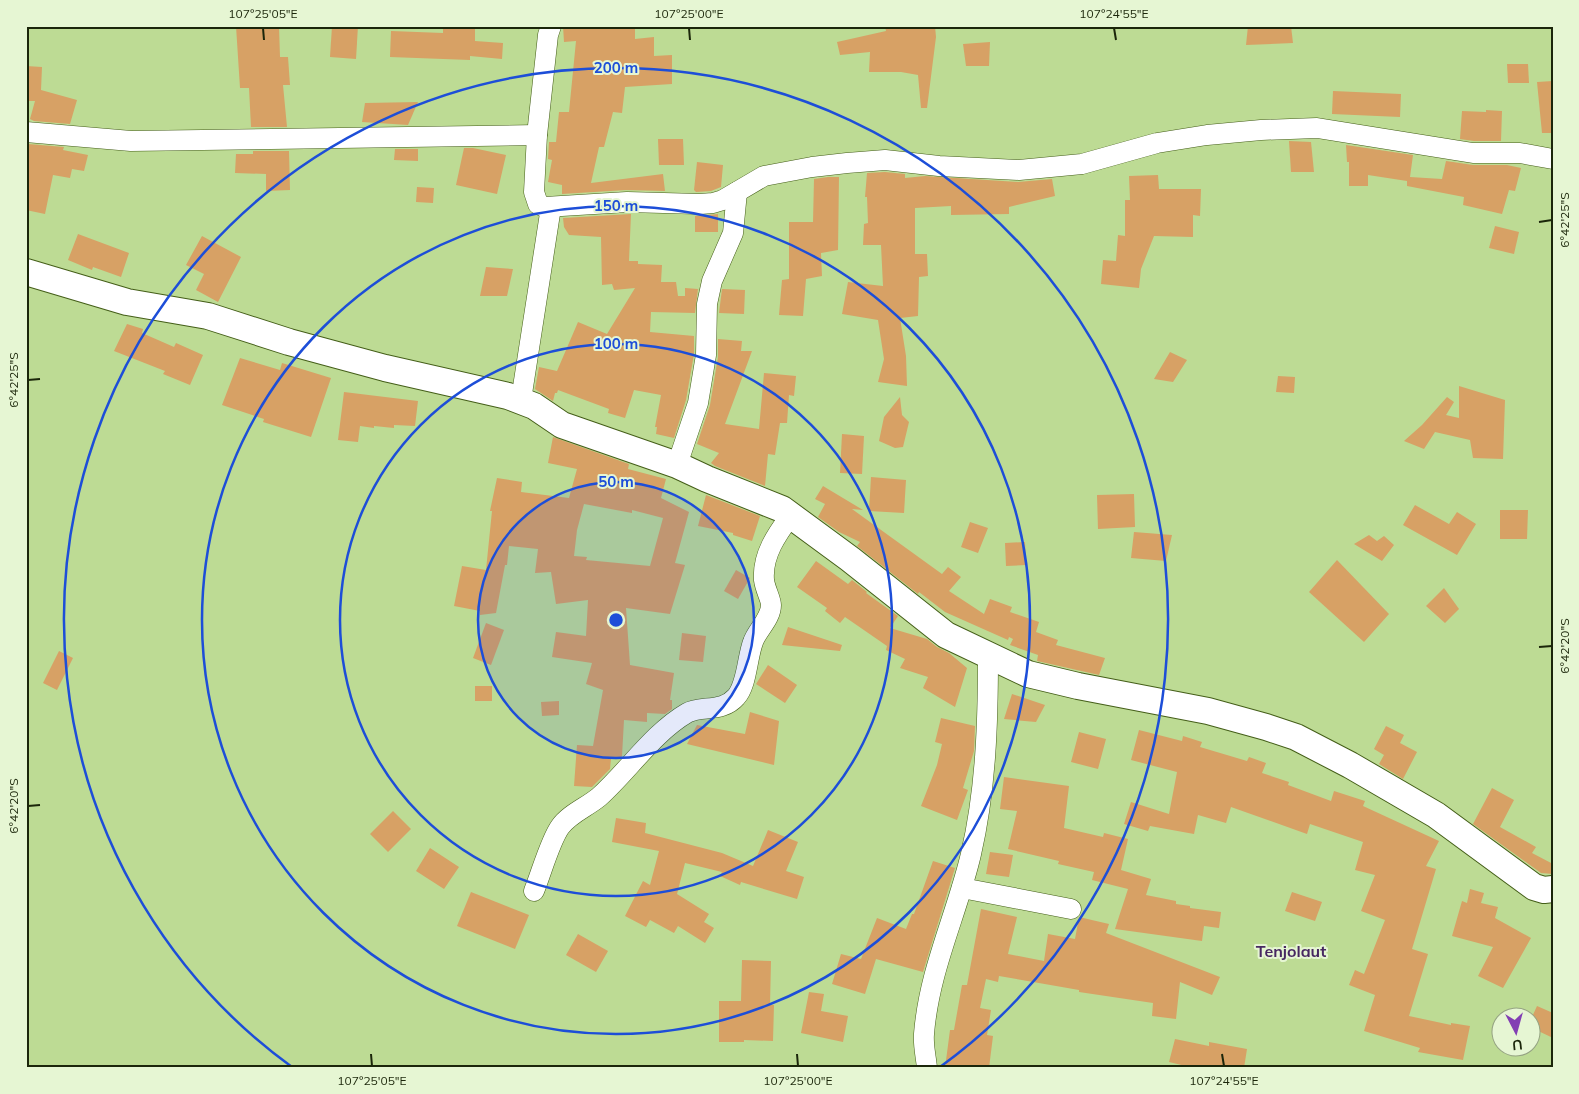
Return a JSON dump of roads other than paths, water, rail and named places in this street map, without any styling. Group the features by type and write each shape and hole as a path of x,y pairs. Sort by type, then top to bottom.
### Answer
{"street":[{"path":"551,26 548,35 537,135 534,192 538,204 551,207 627,202 700,204 723,200 764,176 847,163 885,160 991,169 1019,170 1046,168 1082,164 1157,143 1198,136 1261,130 1317,128 1473,153 1520,153 1553,159"},
{"path":"26,132 131,141 537,135"},
{"path":"676,465 698,403 706,355 706,304 712,281 733,233 737,192"},
{"path":"521,400 551,207"},
{"path":"26,272 128,302 208,316 289,342 385,368 521,400 562,425 676,465 782,509 946,635 988,656 1028,674 1078,686 1213,712 1296,737 1350,765 1436,815 1534,887 1544,890 1553,889"},
{"path":"534,891 556,834 566,821 592,803 613,784 662,732 688,712 715,708 728,703 737,696 743,684 753,641 772,604 766,590 764,577 772,540 791,515"},
{"path":"927,1068 924,1035 930,994 944,939 962,888 977,828 988,723 988,656"},
{"path":"962,888 1072,909"}],"district":[{"name":"Tenjolaut","path":"1291,951"}]}
